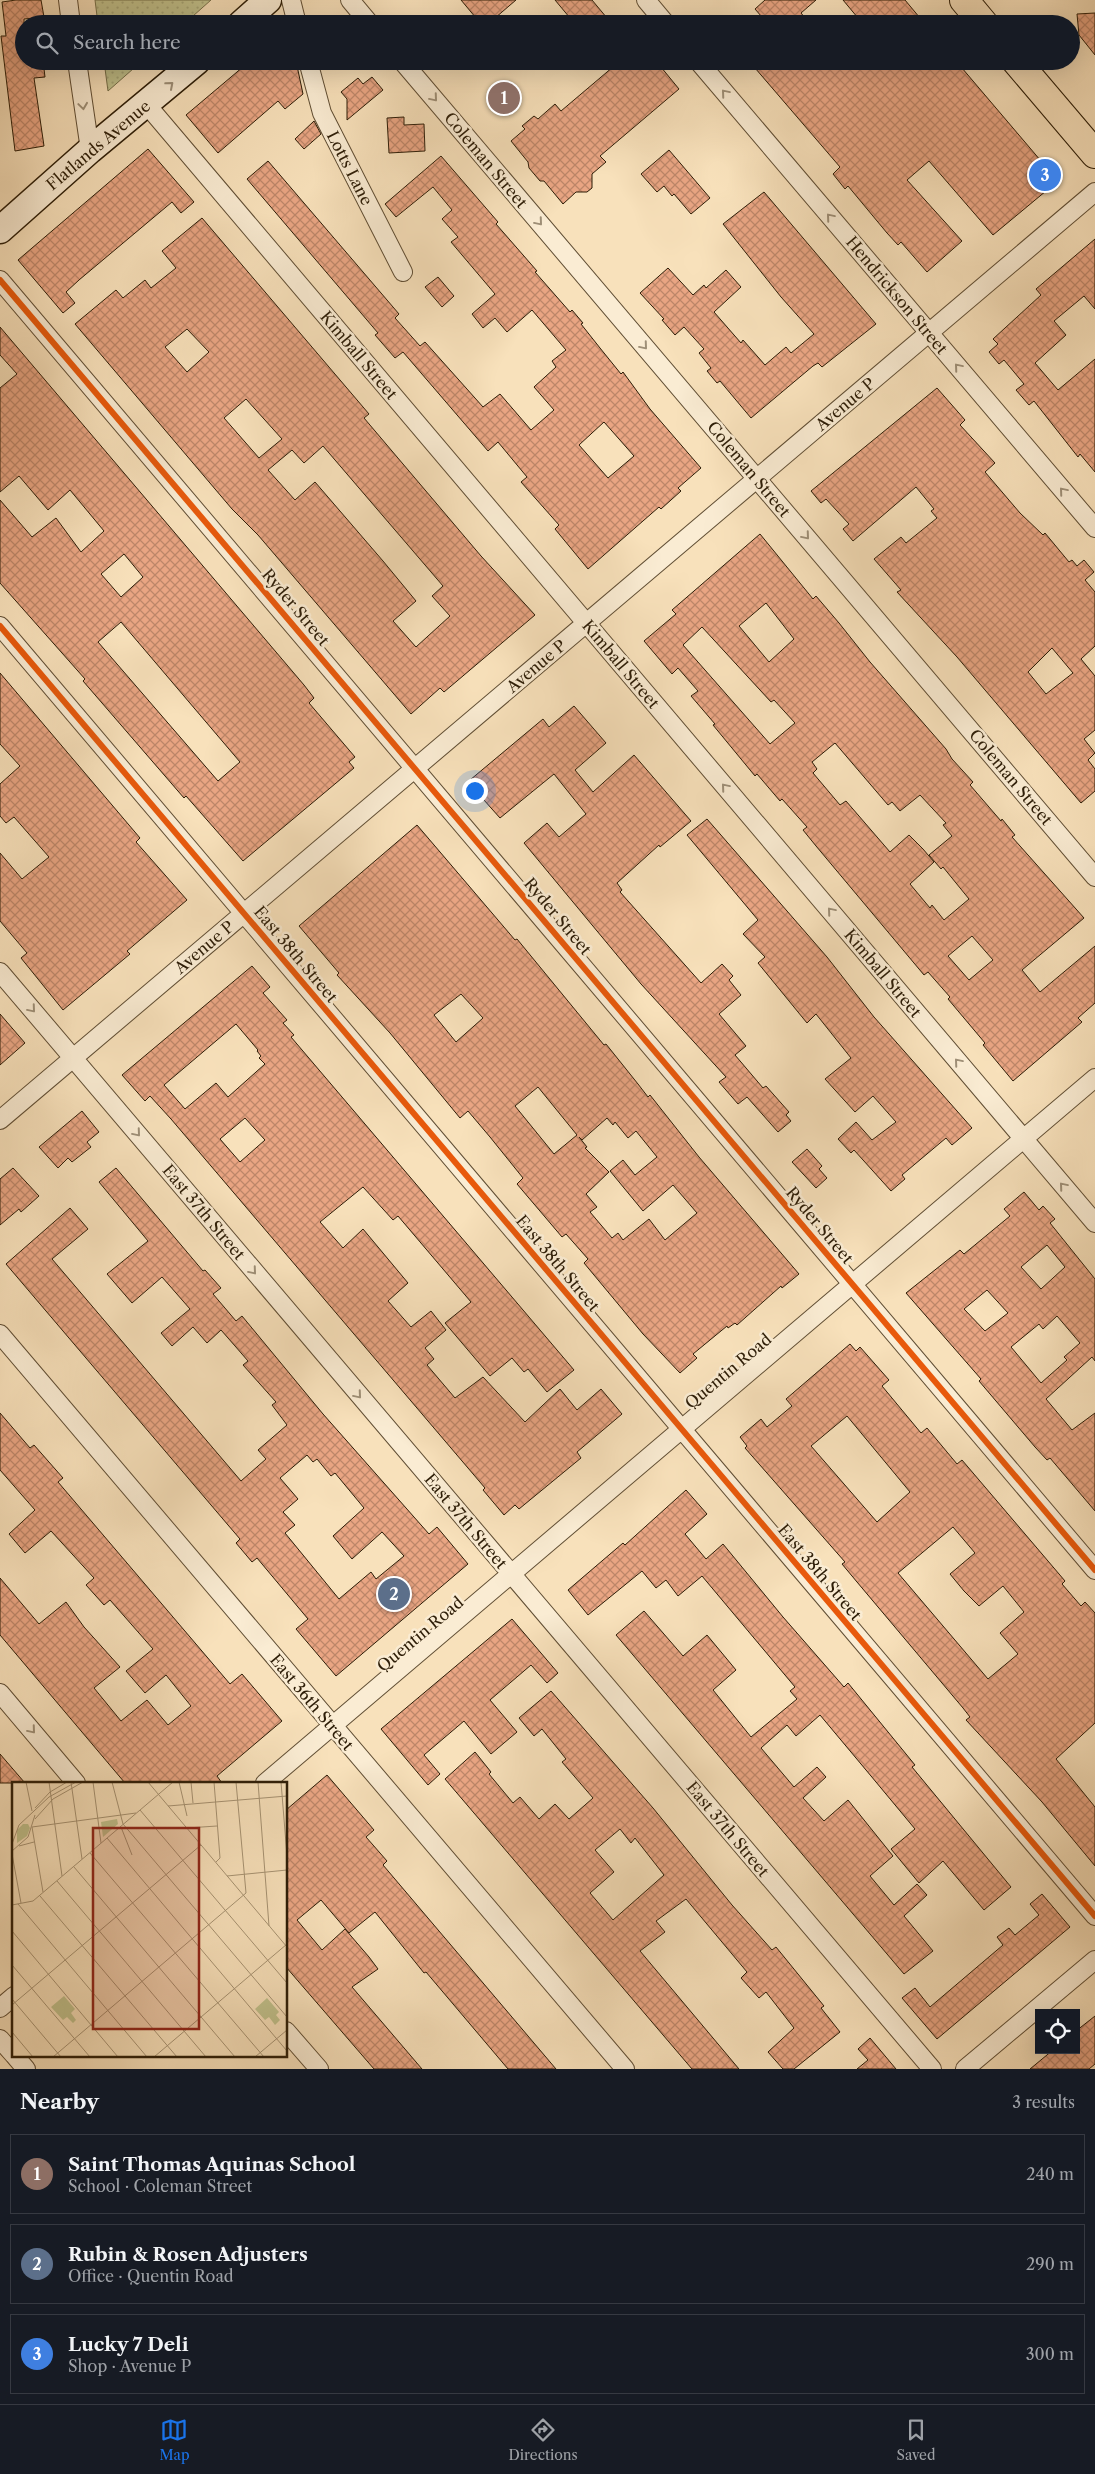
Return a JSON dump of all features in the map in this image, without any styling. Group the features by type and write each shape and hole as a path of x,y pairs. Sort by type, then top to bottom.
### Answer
{"main road":[{"path":"251,15 268,0"},
{"path":"964,0 976,15"},
{"name":"Flatlands Avenue","path":"0,230 90,150 147,105 187,70"},
{"path":"1024,70 1095,154"}],"street":[{"path":"68,0 70,15"},
{"path":"291,0 295,15"},
{"path":"350,0 362,15"},
{"path":"646,0 658,15"},
{"path":"78,70 90,150"},
{"name":"Lotts Lane","path":"310,70 322,113 403,272"},
{"name":"Coleman Street","path":"410,70 1095,877"},
{"name":"Hendrickson Street","path":"706,70 1095,528"},
{"name":"Kimball Street","path":"147,105 1095,1223"},
{"name":"Avenue P","path":"0,1120 1095,192"},
{"name":"Ryder Street","path":"0,280 1095,1570"},
{"name":"East 38th Street","path":"0,626 1095,1916"},
{"name":"East 37th Street","path":"0,972 932,2069"},
{"name":"Quentin Road","path":"266,1782 1095,1078"},
{"name":"East 36th Street","path":"0,1334 625,2069"},
{"path":"0,1693 75,1782"},
{"path":"965,2069 1095,1960"},
{"path":"0,2008 12,1998"},
{"path":"288,2033 319,2069"},
{"path":"0,2039 12,2053"},
{"path":"15,2056 26,2069"}],"green space":[{"path":"95,0 211,0 194,15 97,15"},
{"path":"105,70 132,70 108,91"}],"building":[{"path":"41,0 44,15 15,15 15,70 44,70 45,77 34,78 44,146 15,151 1,36 6,36 2,2"},
{"path":"461,0 516,0 498,15 474,15"},
{"path":"555,0 592,0 604,15 568,15"},
{"path":"765,0 816,0 801,13 803,15 760,15 755,9"},
{"path":"843,0 905,0 918,15 856,15"},
{"path":"1095,13 1095,55 1080,36 1080,15 1077,14"},
{"path":"239,70 298,70 303,94 285,109 278,101 218,153 186,115"},
{"path":"609,70 663,70 679,89 600,156 606,162 592,174 592,188 587,192 576,192 563,204 544,181 540,181 529,168 528,162 511,141 525,129 522,126 534,116 538,119 555,104 561,111"},
{"path":"757,70 964,70 1058,181 993,235 929,161 907,180 962,241 927,272 901,242 898,245 848,186 845,189 833,174 840,167"},
{"path":"372,77 383,90 347,120 347,99 341,92 358,78 363,84"},
{"path":"404,117 404,125 424,124 425,151 389,153 387,118"},
{"path":"314,121 321,134 304,149 295,139"},
{"path":"148,149 194,202 181,213 172,202 79,280 66,292 75,303 63,313 18,260"},
{"path":"669,150 710,198 691,214 674,194 672,196 664,186 657,192 641,174"},
{"path":"441,156 498,222 496,224 537,271 535,272 570,312 572,310 583,323 581,324 621,374 623,372 650,409 701,468 678,488 681,491 661,509 659,507 588,569 555,529 559,525 521,482 527,477 498,442 488,451 403,352 395,358 375,335 378,333 247,179 268,161 399,314 395,318 420,346 425,342 483,407 500,394 531,430 554,410 534,387 556,367 552,361 566,350 532,310 507,332 495,318 483,328 472,314 495,294 451,242 458,237 442,219 452,210 433,187 396,217 385,204","holes":["604,422 634,456 608,478 579,445"]},
{"path":"764,192 876,324 822,367 818,363 813,366 751,418 720,381 717,383 707,371 711,368 699,353 704,349 684,327 675,335 662,320 664,319 640,293 668,268 693,295 704,285 706,288 726,270 741,287 714,312 741,343 743,340 765,365 786,347 791,353 814,334 781,297 723,224"},
{"path":"202,218 369,414 364,418 481,556 535,615 444,692 440,688 411,714 258,535 232,509 75,324 116,290 123,298 145,280 151,288 176,268 162,251","holes":["187,329 209,352 187,372 165,347","246,399 282,439 259,458 224,418","323,446 443,586 432,596 450,616 416,647 393,621 416,601 383,561 315,482 295,500 268,470 292,450 304,463"]},
{"path":"1095,239 1095,309 1084,296 1054,321 1066,335 1035,363 1058,390 1095,359 1095,472 1080,454 1078,457 1034,401 1029,405 1016,390 1024,384 1004,360 999,364 989,352 998,344 993,339 1041,295 1036,289"},
{"path":"438,277 454,296 442,307 425,287"},
{"path":"0,327 304,685 314,698 309,703 355,757 349,762 354,768 243,861 186,796 184,798 83,681 85,679 0,583 0,500 32,537 56,518 81,552 104,531 70,490 48,510 19,476 0,492 0,388 17,374 0,355","holes":["124,554 143,577 121,597 101,574","121,622 240,762 218,781 98,642"]},
{"path":"937,388 965,420 960,425 995,463 985,472 1020,513 1043,535 1045,533 1069,562 1072,560 1077,566 1084,560 1094,572 1085,580 1095,592 1095,646 1081,659 1095,676 1095,730 1084,739 1095,753 1088,760 1095,769 1095,791 1081,803 957,657 897,592 901,590 874,559 901,537 906,543 937,518 931,511 934,509 916,487 853,541 843,529 849,524 826,499 821,503 811,491","holes":["1052,648 1073,673 1046,694 1028,672"]},
{"path":"760,534 813,599 816,596 870,662 946,749 952,759 973,782 970,785 1015,835 1012,837 1084,918 1022,970 1040,992 1095,946 1095,1003 1078,1018 1082,1022 1013,1081 983,1045 985,1043 948,999 950,997 928,972 924,975 803,830 807,827 782,799 780,801 757,774 755,776 713,725 715,724 691,696 698,691 678,668 672,674 644,641 676,614 672,610","holes":["766,603 794,639 769,662 739,626","702,627 771,702 774,700 795,723 770,744 683,645","835,743 888,805 892,802 900,811 920,795 946,823 943,825 952,836 929,855 941,869 943,867 969,899 944,920 932,905 930,908 910,884 934,862 909,835 890,852 846,801 840,805 813,773 817,769 812,762","972,936 993,960 969,980 948,956"]},
{"path":"0,673 140,838 136,842 187,900 127,951 130,954 63,1010 21,958 27,953 0,921 0,853 22,879 49,857 14,817 6,823 0,816 0,784 20,766 0,744"},
{"path":"574,706 606,743 575,770 593,792 634,755 691,821 660,847 659,845 617,883 622,890 620,892 701,983 722,964 733,976 729,980 741,995 719,1014 746,1046 735,1055 763,1088 766,1086 789,1112 786,1115 791,1121 778,1132 747,1097 738,1104 719,1082 726,1077 641,984 524,843 547,823 559,837 586,814 554,774 500,818 475,790 477,789 470,780 543,719 549,727"},
{"path":"707,819 827,957 874,1017 972,1128 952,1145 946,1138 902,1175 905,1179 891,1191 854,1150 851,1153 838,1139 856,1122 872,1140 896,1122 873,1096 855,1112 825,1079 851,1058 816,1014 807,1023 758,963 765,957 743,934 758,920 687,835"},
{"path":"417,825 515,940 517,939 648,1097 650,1095 699,1157 799,1274 782,1288 781,1286 737,1325 735,1323 728,1328 727,1326 693,1354 697,1358 680,1373 643,1334 584,1263 588,1259 566,1234 562,1237 517,1184 523,1178 468,1111 460,1118 390,1033 337,975 339,973 299,926","holes":["461,994 483,1018 456,1042 434,1015","538,1087 577,1135 554,1154 515,1106","607,1118 613,1125 615,1122 628,1138 636,1131 657,1157 635,1175 623,1160 610,1171 643,1211 673,1185 697,1213 665,1240 649,1219 623,1240 618,1233 612,1238 590,1212 597,1207 586,1194 609,1172 585,1148 587,1147 579,1137 582,1140"]},
{"path":"252,966 270,987 263,993 287,1020 283,1023 294,1035 291,1037 574,1370 547,1392 528,1369 524,1372 512,1358 490,1376 445,1323 471,1302 398,1216 393,1220 363,1187 320,1222 343,1248 363,1229 408,1283 388,1301 411,1327 431,1311 446,1330 425,1348 434,1359 427,1365 455,1398 483,1377 525,1422 560,1389 577,1410 601,1389 622,1414 577,1452 581,1458 519,1509 515,1505 504,1515 483,1490 485,1488 171,1119 150,1096 145,1101 122,1075","holes":["236,1024 258,1050 261,1056 259,1058 265,1064 228,1097 216,1083 185,1109 164,1085","245,1118 265,1140 240,1162 220,1139"]},
{"path":"0,1014 25,1043 0,1065"},
{"path":"82,1111 99,1132 87,1142 91,1147 72,1162 68,1158 58,1168 39,1147"},
{"path":"807,1149 822,1166 819,1169 827,1178 816,1188 792,1162"},
{"path":"13,1168 39,1196 21,1212 19,1209 0,1225 0,1179"},
{"path":"116,1168 203,1271 205,1270 221,1288 213,1294 236,1321 242,1316 323,1414 429,1534 437,1527 468,1564 336,1676 296,1629 308,1619 257,1558 252,1562 236,1543 240,1539 6,1264 70,1208 88,1229 52,1259 241,1481 266,1459 258,1450 287,1425 272,1405 276,1402 243,1365 248,1361 221,1330 207,1343 193,1327 172,1346 161,1333 190,1309 162,1277 132,1303 107,1274 148,1241 99,1182","holes":["307,1455 313,1462 317,1459 331,1476 335,1473 364,1508 333,1536 352,1559 382,1532 404,1556 376,1579 371,1572 339,1599 285,1533 295,1525 283,1512 298,1499 280,1478"]},
{"path":"1024,1192 1039,1210 1043,1206 1055,1219 1050,1223 1095,1279 1095,1361 1092,1357 1046,1399 1072,1430 1095,1413 1095,1511 1050,1458 1047,1460 1035,1447 979,1381 981,1379 906,1293 960,1250 964,1254 1010,1216 1004,1209","holes":["1047,1245 1065,1267 1041,1289 1021,1267","987,1290 1008,1313 985,1331 964,1309","1057,1316 1080,1343 1064,1357 1067,1360 1041,1383 1011,1347 1039,1324 1043,1329"]},
{"path":"850,1344 856,1351 860,1347 889,1380 882,1386 921,1433 927,1428 957,1464 962,1460 1065,1581 1062,1584 1081,1606 1085,1602 1095,1613 1095,1723 1056,1759 1095,1807 1095,1866 1042,1802 966,1720 970,1717 842,1564 845,1562 745,1448 747,1446 740,1437 761,1419 767,1427 792,1406 786,1399","holes":["847,1416 910,1492 877,1522 811,1446","953,1527 975,1553 950,1574 964,1591 979,1606 1003,1586 1024,1612 1000,1633 1018,1654 988,1679 898,1573"]},
{"path":"0,1413 30,1448 34,1445 63,1478 58,1482 230,1684 242,1674 282,1721 217,1776 221,1782 124,1782 0,1635 0,1578 39,1624 66,1602 84,1627 120,1667 94,1688 121,1721 147,1700 168,1725 191,1706 166,1675 145,1693 126,1671 153,1649 110,1600 104,1605 86,1585 94,1578 51,1531 25,1553 9,1534 35,1510 0,1470"},
{"path":"686,1490 707,1514 685,1534 706,1559 723,1544 844,1687 848,1683 915,1765 912,1767 1011,1887 984,1910 943,1861 919,1883 891,1849 915,1829 871,1776 820,1715 796,1736 787,1725 761,1748 794,1787 817,1767 826,1777 803,1798 824,1821 848,1800 893,1856 870,1876 894,1905 917,1884 927,1895 904,1916 933,1951 904,1974 616,1635 644,1611 683,1656 707,1635 736,1670 713,1690 751,1737 797,1699 790,1691 795,1687 702,1576 678,1596 666,1580 656,1588 642,1571 588,1615 568,1590 623,1543 625,1545"},
{"path":"512,1619 558,1673 547,1683 531,1665 490,1700 517,1732 491,1754 464,1721 424,1755 440,1774 428,1785 381,1729"},
{"path":"551,1691 653,1808 732,1905 772,1950 776,1947 824,2006 821,2008 840,2032 794,2069 783,2069 768,2052 794,2028 766,1992 759,1998 741,1978 747,1972 686,1899 656,1921 665,1932 640,1951 739,2069 692,2069 445,1779 475,1752 491,1772 489,1774 513,1803 520,1797 539,1819 555,1804 569,1819 593,1798 562,1762 566,1759 542,1729 534,1736 519,1718","holes":["620,1829 631,1843 635,1838 664,1875 613,1920 590,1893 614,1872 595,1850"]},
{"path":"0,1754 24,1782 0,1783"},
{"path":"327,1775 374,1830 366,1837 387,1861 383,1865 556,2069 508,2069 426,1972 424,1973 375,1912 349,1933 321,1900 297,1920 322,1950 345,1929 369,1957 378,1969 352,1987 422,2069 374,2069 288,1969 288,1808"},
{"path":"1042,1894 1070,1927 937,2039 902,1998 915,1988 930,2007 1003,1945 997,1937 1009,1928 1015,1935 1039,1915 1030,1904"},
{"path":"1095,2016 1095,2064 1089,2069 1030,2069 1048,2054 1080,2054 1080,2028"},
{"path":"870,2038 896,2069 857,2069 868,2060 858,2049"}],"cycle path":[{"path":"0,280 1095,1570"},
{"path":"0,626 1095,1916"}],"place":[{"name":"Saint Thomas Aquinas School","path":"504,98"},
{"name":"Lucky 7 Deli","path":"1045,175"},
{"name":"Rubin & Rosen Adjusters","path":"394,1594"}]}
